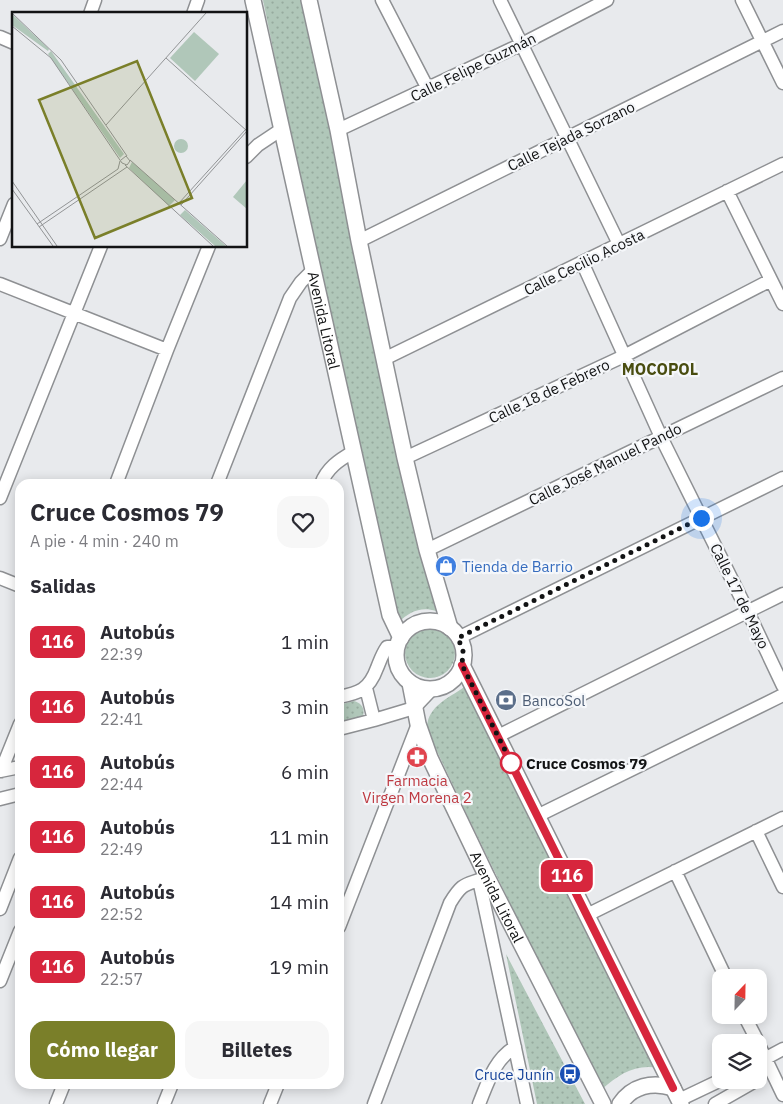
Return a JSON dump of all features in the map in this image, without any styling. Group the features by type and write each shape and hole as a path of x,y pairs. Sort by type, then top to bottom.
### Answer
{"main road":[{"name":"Avenida Litoral","path":"253,0 390,615 399,642"},
{"path":"309,0 338,130 359,241 405,458 427,550 454,633 463,651 462,665 457,675 449,683 439,688 420,688 410,683 402,675 396,658 399,642 407,630 422,622 438,623 454,633"},
{"path":"462,665 678,1097"},
{"name":"Avenida Litoral","path":"410,683 418,724 430,758 483,878 603,1104"},
{"path":"620,1104 629,1093 644,1086 662,1085 678,1097"}],"street":[{"path":"91,12 95,0"},
{"path":"194,12 198,0"},
{"path":"382,0 428,89"},
{"path":"500,0 619,244"},
{"name":"Calle Felipe Guzmán","path":"338,130 522,44 607,0"},
{"path":"742,0 783,83"},
{"name":"Calle Tejada Sorzano","path":"359,241 783,31"},
{"path":"0,37 12,42"},
{"path":"248,155 258,145 282,129"},
{"name":"Calle Cecilio Acosta","path":"384,359 783,164"},
{"path":"727,191 783,304"},
{"path":"0,239 12,209"},
{"path":"0,498 100,248"},
{"path":"118,479 208,248"},
{"name":"Calle 17 de Mayo","path":"582,262 661,437 783,686"},
{"path":"219,479 290,298 301,282 312,271"},
{"name":"Calle 18 de Febrero","path":"405,458 624,356 771,280"},
{"path":"0,284 167,350"},
{"name":"Calle José Manuel Pando","path":"427,550 783,378"},
{"path":"324,479 336,462 353,452"},
{"path":"454,633 783,478"},
{"path":"0,578 15,584"},
{"path":"498,736 783,594"},
{"path":"344,696 355,694 366,688 376,673 387,647 399,642"},
{"path":"366,688 374,720"},
{"path":"344,728 414,708 432,689"},
{"path":"537,816 783,695"},
{"path":"344,914 418,724"},
{"path":"0,771 15,736"},
{"path":"0,771 15,767"},
{"path":"0,799 15,795"},
{"path":"586,915 783,818"},
{"path":"756,831 783,887"},
{"path":"0,909 15,871"},
{"path":"675,871 722,969"},
{"path":"374,1104 450,903 458,890 468,882 483,878 514,1047 527,1104"},
{"path":"0,945 15,951"},
{"path":"0,981 15,953"},
{"path":"479,1104 496,1064 505,1053 514,1047"},
{"path":"767,1058 783,1050"},
{"path":"777,1069 783,1095"},
{"path":"678,1097 712,1084"},
{"path":"56,1104 62,1089"},
{"path":"164,1104 170,1089"},
{"path":"270,1104 276,1089"},
{"path":"715,1104 742,1089"}],"green space":[{"path":"263,0 303,0 364,294 436,611 425,609 416,611 407,615 399,622 292,142"},
{"path":"425,628 435,628 448,635 455,648 455,658 448,671 435,678 425,678 416,674 409,667 405,658 405,648 409,639 416,632"},
{"path":"468,684 659,1068 635,1069 621,1075 601,1090 427,730 428,721 435,708"},
{"path":"354,701 359,703 364,711 363,716 344,722 344,704"},
{"path":"506,954 585,1104 537,1104"}],"bus line":[{"name":"116","path":"462,665 673,1088"}],"place":[{"name":"Tienda de Barrio","path":"446,566"},
{"name":"BancoSol","path":"506,700"},
{"name":"Farmacia Virgen Morena 2","path":"417,757"},
{"name":"Cruce Cosmos 79","path":"511,763"},
{"name":"Cruce Junín","path":"570,1074"}],"district":[{"name":"MOCOPOL","path":"660,369"}],"route":[{"path":"511,763 514,768 462,665 464,658 462,644 458,638 701,518"}]}
